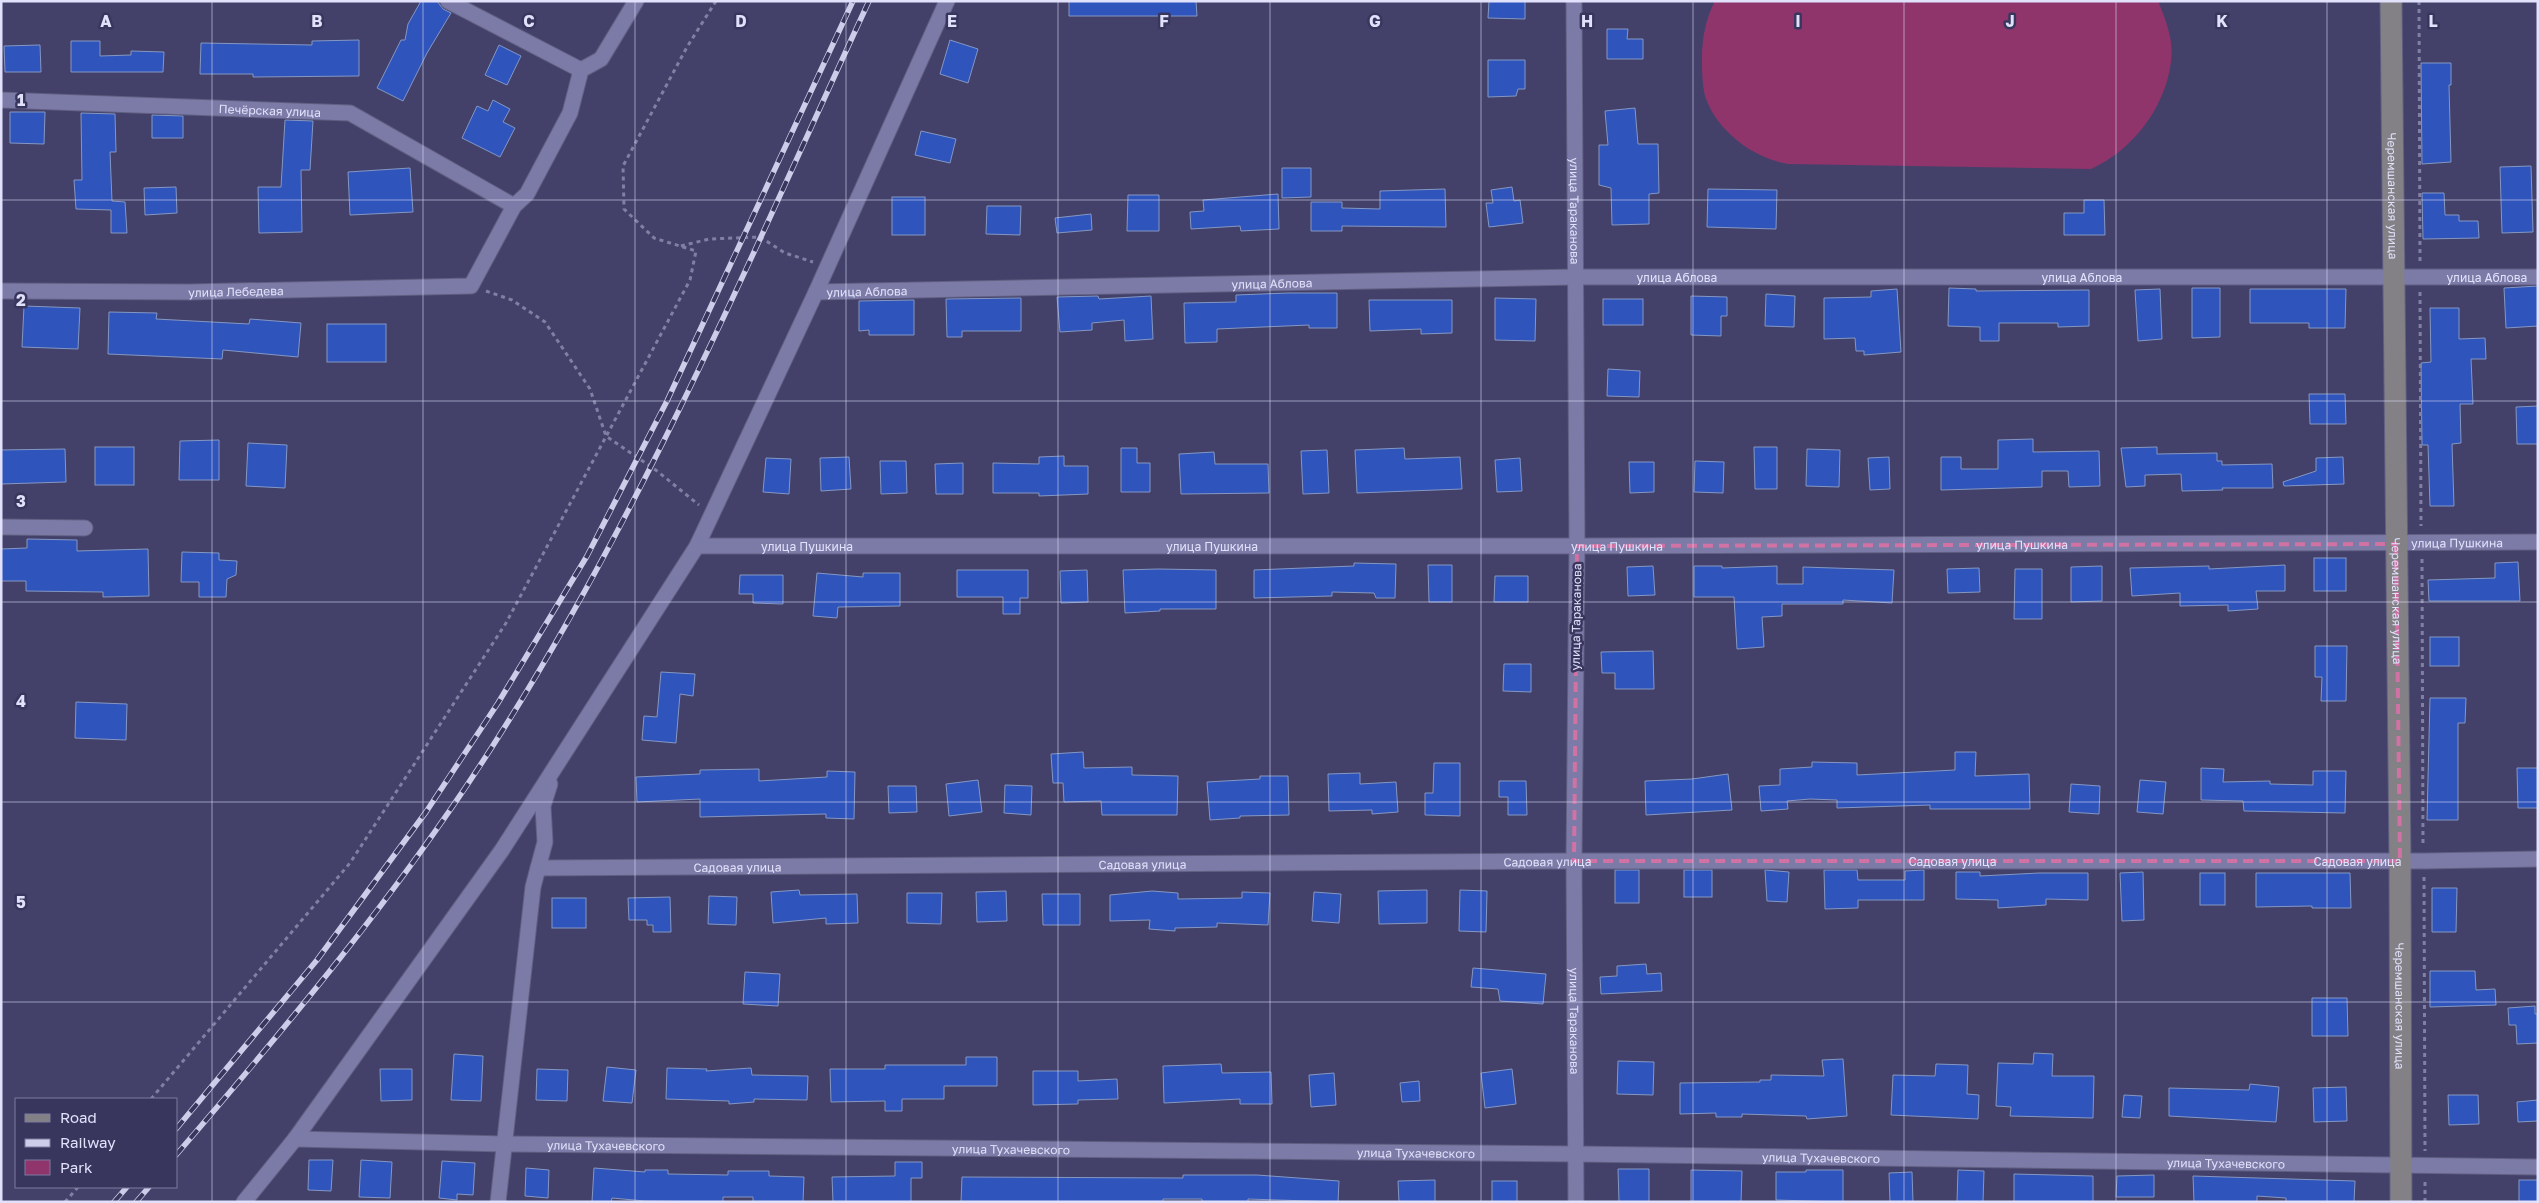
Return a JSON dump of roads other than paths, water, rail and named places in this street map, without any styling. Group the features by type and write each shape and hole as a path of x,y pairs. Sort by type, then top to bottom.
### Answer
{"main road":[{"name":"Черемшанская улица","path":"2391,1 2400,861 2401,1202"}],"street":[{"path":"448,1 581,70"},
{"path":"514,206 527,194 570,113 581,70 601,59 636,1"},
{"path":"244,1202 295,1139 502,850 697,546 816,292 947,1"},
{"name":"улица Тараканова","path":"1574,1 1577,546 1574,861 1576,1202"},
{"name":"Печёрская улица","path":"1,100 350,112 514,206"},
{"name":"улица Лебедева","path":"1,290 190,292 472,286 514,206"},
{"name":"улица Аблова","path":"816,292 1576,277 2538,277"},
{"path":"1,528 85,528"},
{"name":"улица Пушкина","path":"697,546 1577,546 2422,544 2538,542"},
{"path":"498,1202 533,887 545,842 543,806 554,768"},
{"name":"Садовая улица","path":"538,868 558,866 1574,861 2424,861 2538,858"},
{"name":"улица Тухачевского","path":"295,1139 504,1144 1576,1154 2425,1167 2538,1167"}],"railway":[{"path":"178,1127 317,960 426,812 498,703 587,556 667,401 853,1"},
{"path":"178,1153 301,1007 420,853 457,801 547,658 598,567 693,381 869,1"},
{"path":"114,1202 126,1188"},
{"path":"136,1202 148,1188"}]}
